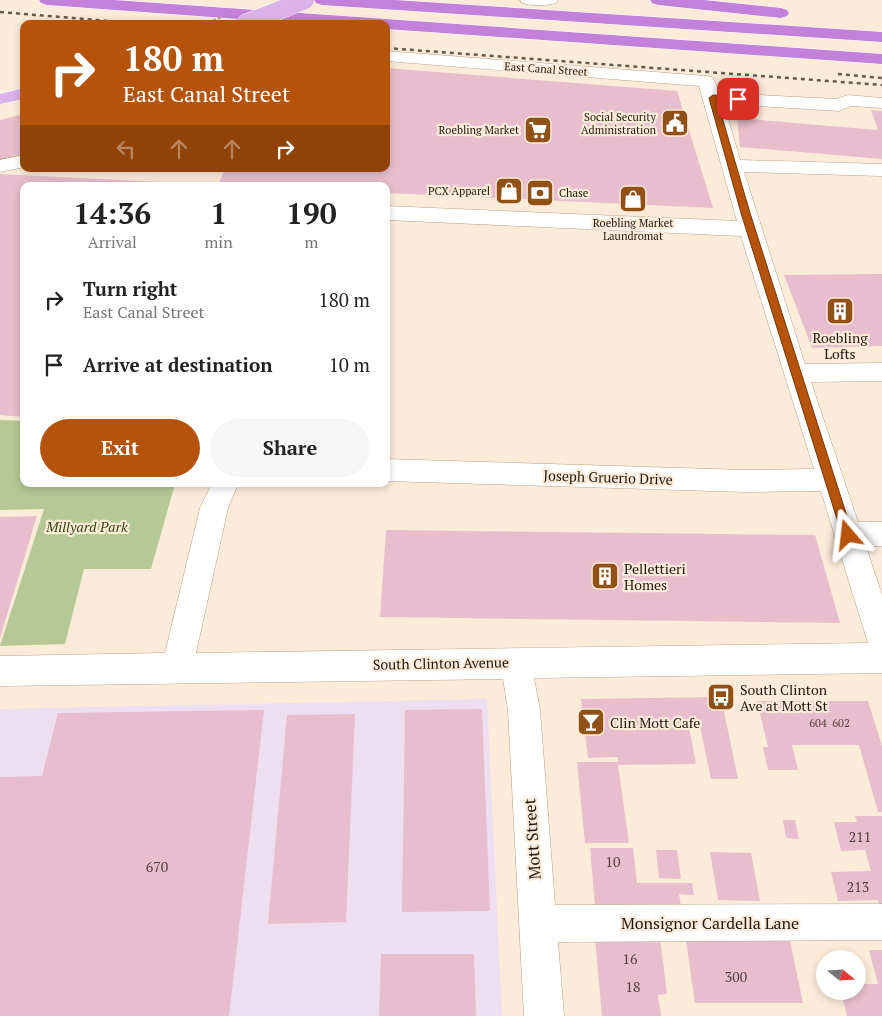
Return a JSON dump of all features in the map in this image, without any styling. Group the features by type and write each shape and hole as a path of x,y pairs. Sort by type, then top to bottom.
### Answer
{"highway":[{"path":"47,0 325,20"},
{"path":"322,0 882,37"},
{"path":"658,0 882,25"},
{"path":"390,24 882,59"}],"main road":[{"path":"254,20 305,0"},
{"path":"0,99 20,95"}],"street":[{"path":"528,0 550,0"},
{"name":"East Canal Street","path":"390,56 709,89 839,106 848,100 882,102"},
{"path":"709,89 750,229 882,641"},
{"path":"0,166 20,162"},
{"path":"731,166 882,170"},
{"path":"390,213 750,229"},
{"path":"797,373 882,372"},
{"name":"Joseph Gruerio Drive","path":"390,470 746,481 830,480"},
{"path":"178,668 212,517 224,487"},
{"path":"848,535 882,534"},
{"name":"South Clinton Avenue","path":"0,671 882,658"},
{"name":"Mott Street","path":"516,662 524,710 544,1016"},
{"name":"Monsignor Cardella Lane","path":"538,924 882,922"}],"shaded area":[{"path":"487,699 502,1016 0,1016 0,709"}],"green space":[{"name":"Millyard Park","path":"0,420 20,421 20,487 174,487 151,569 84,569 65,644 0,646 44,509 0,510"}],"building":[{"name":"Roebling Market","path":"390,68 677,91 713,208 390,193 390,182 219,182 224,172 390,172"},
{"path":"871,110 882,111 882,159 740,147 737,118 878,130"},
{"path":"20,115 20,154 0,160 0,120"},
{"name":"Roebling Market","path":"0,174 159,182 20,182 20,417 0,415"},
{"name":"Roebling Lofts","path":"882,274 882,346 812,348 784,275"},
{"path":"37,516 0,638 0,517"},
{"name":"Pellettieri Homes","path":"386,530 815,535 840,623 380,617"},
{"path":"721,697 738,779 711,779 700,726 689,726 696,764 618,765 629,843 585,843 577,762 618,762 618,757 588,758 581,699"},
{"path":"757,701 868,701 882,746 882,812 878,812 859,745 792,745 798,770 768,770 763,747 768,747"},
{"path":"482,709 490,911 402,912 405,710"},
{"path":"264,710 229,1016 0,1016 0,777 42,776 58,713"},
{"path":"355,714 346,922 268,924 287,715"},
{"path":"855,816 882,816 882,907 880,907 878,900 838,901 831,872 871,871 865,850 841,851 834,822 857,822"},
{"path":"783,820 795,820 799,839 786,838"},
{"path":"590,848 633,848 637,883 692,883 694,895 679,894 681,906 595,907"},
{"path":"656,850 677,850 681,879 659,878"},
{"path":"710,852 751,853 760,901 718,900"},
{"path":"684,927 787,927 803,1003 695,1003"},
{"path":"660,938 667,994 658,995 661,1016 602,1016 595,939"},
{"path":"869,950 882,950 882,1016 847,1016 843,1000 866,1000 866,984 878,984"},
{"path":"381,954 474,954 476,1016 379,1016"}],"railway":[{"path":"0,12 97,20"},
{"path":"390,48 882,85"},
{"path":"838,74 882,78"}],"place":[{"name":"Social Security Administration","path":"675,123"},
{"name":"Roebling Market","path":"538,130"},
{"name":"PCX Apparel","path":"509,191"},
{"name":"Chase","path":"540,193"},
{"name":"Roebling Market Laundromat","path":"633,199"},
{"name":"Roebling Lofts","path":"840,311"},
{"name":"Pellettieri Homes","path":"605,576"},
{"name":"South Clinton Ave at Mott St","path":"721,697"},
{"name":"Clin Mott Cafe","path":"591,722"}],"route":[{"path":"738,99 713,98 731,166 848,535"}]}
